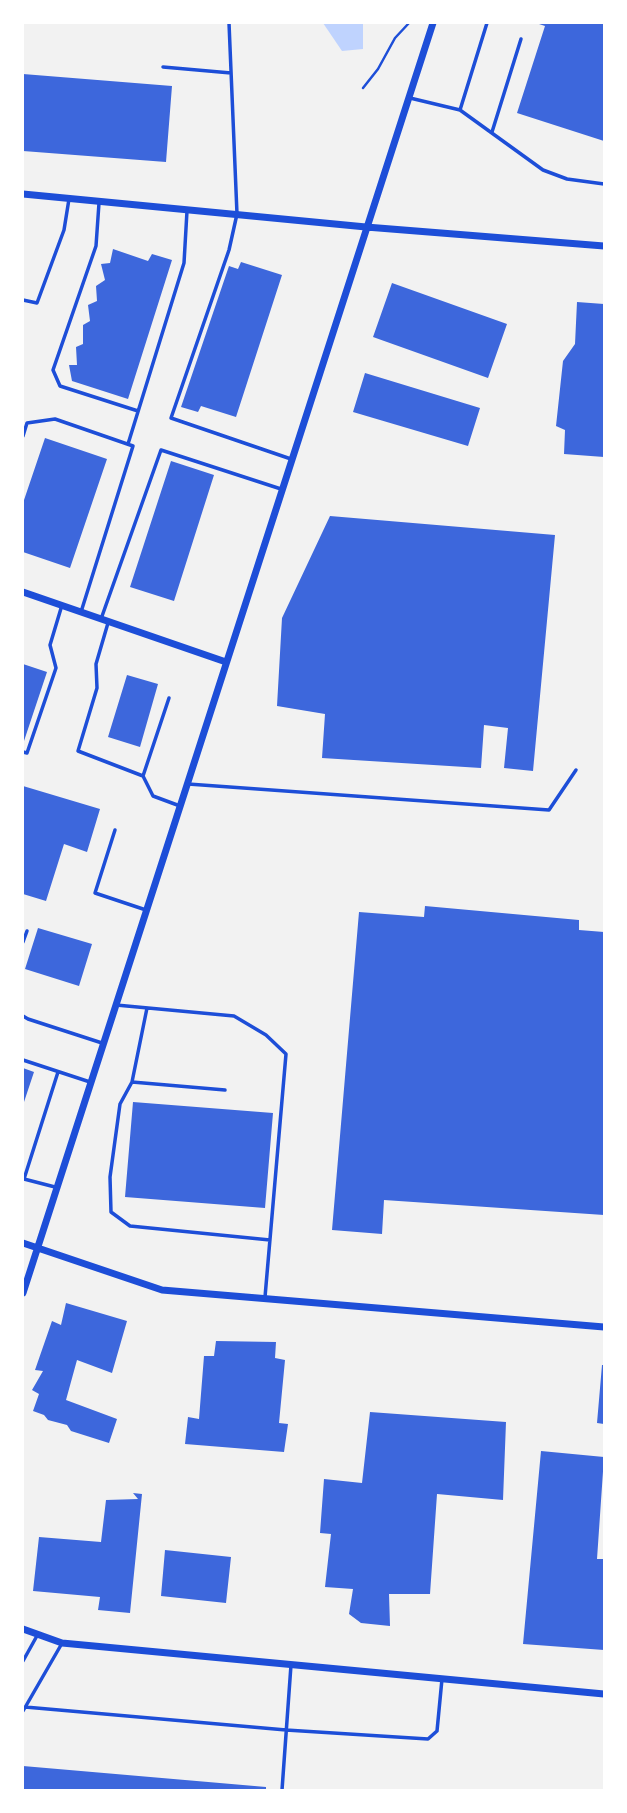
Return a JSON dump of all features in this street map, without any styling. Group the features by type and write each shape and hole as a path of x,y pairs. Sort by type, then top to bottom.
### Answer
{"street":[{"path":"23,1293 433,23"},
{"path":"23,194 99,199 366,227 604,246"},
{"path":"23,592 226,662"},
{"path":"23,1243 162,1290 604,1326"},
{"path":"23,1629 62,1643 604,1694"}],"lane":[{"path":"229,23 237,214 229,250 171,418 291,459"},
{"path":"460,110 487,23"},
{"path":"492,132 521,39"},
{"path":"163,67 231,73"},
{"path":"408,98 460,110 543,170 567,179 604,184"},
{"path":"23,300 37,303 64,230 69,197"},
{"path":"99,199 96,246 53,370 60,386 138,411"},
{"path":"128,444 184,263 188,209"},
{"path":"23,436 25,422 55,419 134,446 81,612"},
{"path":"180,806 153,796 142,776 78,751 97,688 96,663 105,620 161,450 281,489"},
{"path":"23,752 27,753 56,668 50,645 62,605"},
{"path":"142,776 169,698"},
{"path":"187,784 549,810 576,770"},
{"path":"115,831 95,893 146,910"},
{"path":"23,942 27,931"},
{"path":"116,1005 234,1016 266,1035 286,1054 265,1299"},
{"path":"147,1008 132,1082 120,1104 110,1177 111,1212 130,1227 270,1240"},
{"path":"23,1016 104,1044"},
{"path":"23,1060 91,1083"},
{"path":"58,1072 24,1179 58,1188"},
{"path":"132,1082 225,1090"},
{"path":"23,1661 37,1634"},
{"path":"62,1643 24,1709 428,1739 438,1731 442,1679"},
{"path":"282,1790 291,1665"}],"path":[{"path":"363,88 378,69 395,38 409,23"}],"water":[{"path":"323,23 363,23 363,49 342,51"}],"building":[{"path":"536,23 604,23 604,141 517,113 545,26"},
{"path":"23,74 172,86 166,162 23,151"},
{"path":"113,249 148,261 152,254 172,260 128,399 72,381 69,365 77,365 76,347 83,344 83,325 90,321 88,305 97,301 96,286 105,280 101,264 110,263"},
{"path":"241,262 282,275 236,417 201,406 198,412 181,407 229,266 238,269"},
{"path":"392,283 507,324 488,378 373,337"},
{"path":"577,302 604,304 604,457 564,454 565,430 556,426 563,361 575,344"},
{"path":"365,373 480,408 468,446 353,412"},
{"path":"45,438 107,459 70,568 23,552 23,503"},
{"path":"171,461 214,475 174,601 130,587"},
{"path":"330,516 555,535 533,771 504,768 508,728 484,725 481,768 322,758 325,714 277,706 282,618"},
{"path":"23,664 47,672 23,744"},
{"path":"127,675 158,684 140,747 108,737"},
{"path":"23,786 100,809 87,852 64,844 46,901 23,894"},
{"path":"425,906 579,920 579,930 604,932 604,1215 384,1200 382,1234 332,1230 359,912 424,917"},
{"path":"38,928 92,944 79,986 25,969"},
{"path":"23,1068 34,1072 23,1105"},
{"path":"133,1102 273,1113 265,1208 125,1197"},
{"path":"66,1303 127,1321 112,1373 77,1360 66,1400 117,1419 109,1443 71,1431 67,1425 48,1420 44,1415 33,1411 39,1394 32,1390 43,1371 35,1370 52,1321 61,1325"},
{"path":"216,1341 276,1342 275,1358 285,1360 279,1423 288,1424 284,1452 185,1444 188,1417 199,1419 204,1356 214,1356"},
{"path":"604,1365 604,1424 597,1423"},
{"path":"370,1412 506,1422 503,1500 437,1494 430,1594 389,1594 390,1626 361,1623 349,1614 353,1589 325,1587 331,1534 320,1533 324,1479 362,1483"},
{"path":"541,1451 604,1457 597,1559 604,1559 604,1650 523,1644"},
{"path":"133,1493 142,1494 130,1613 98,1610 100,1597 33,1591 39,1537 101,1542 106,1500 138,1499"},
{"path":"165,1550 231,1557 226,1603 161,1596"},
{"path":"23,1766 266,1787 266,1790 23,1790"}]}
